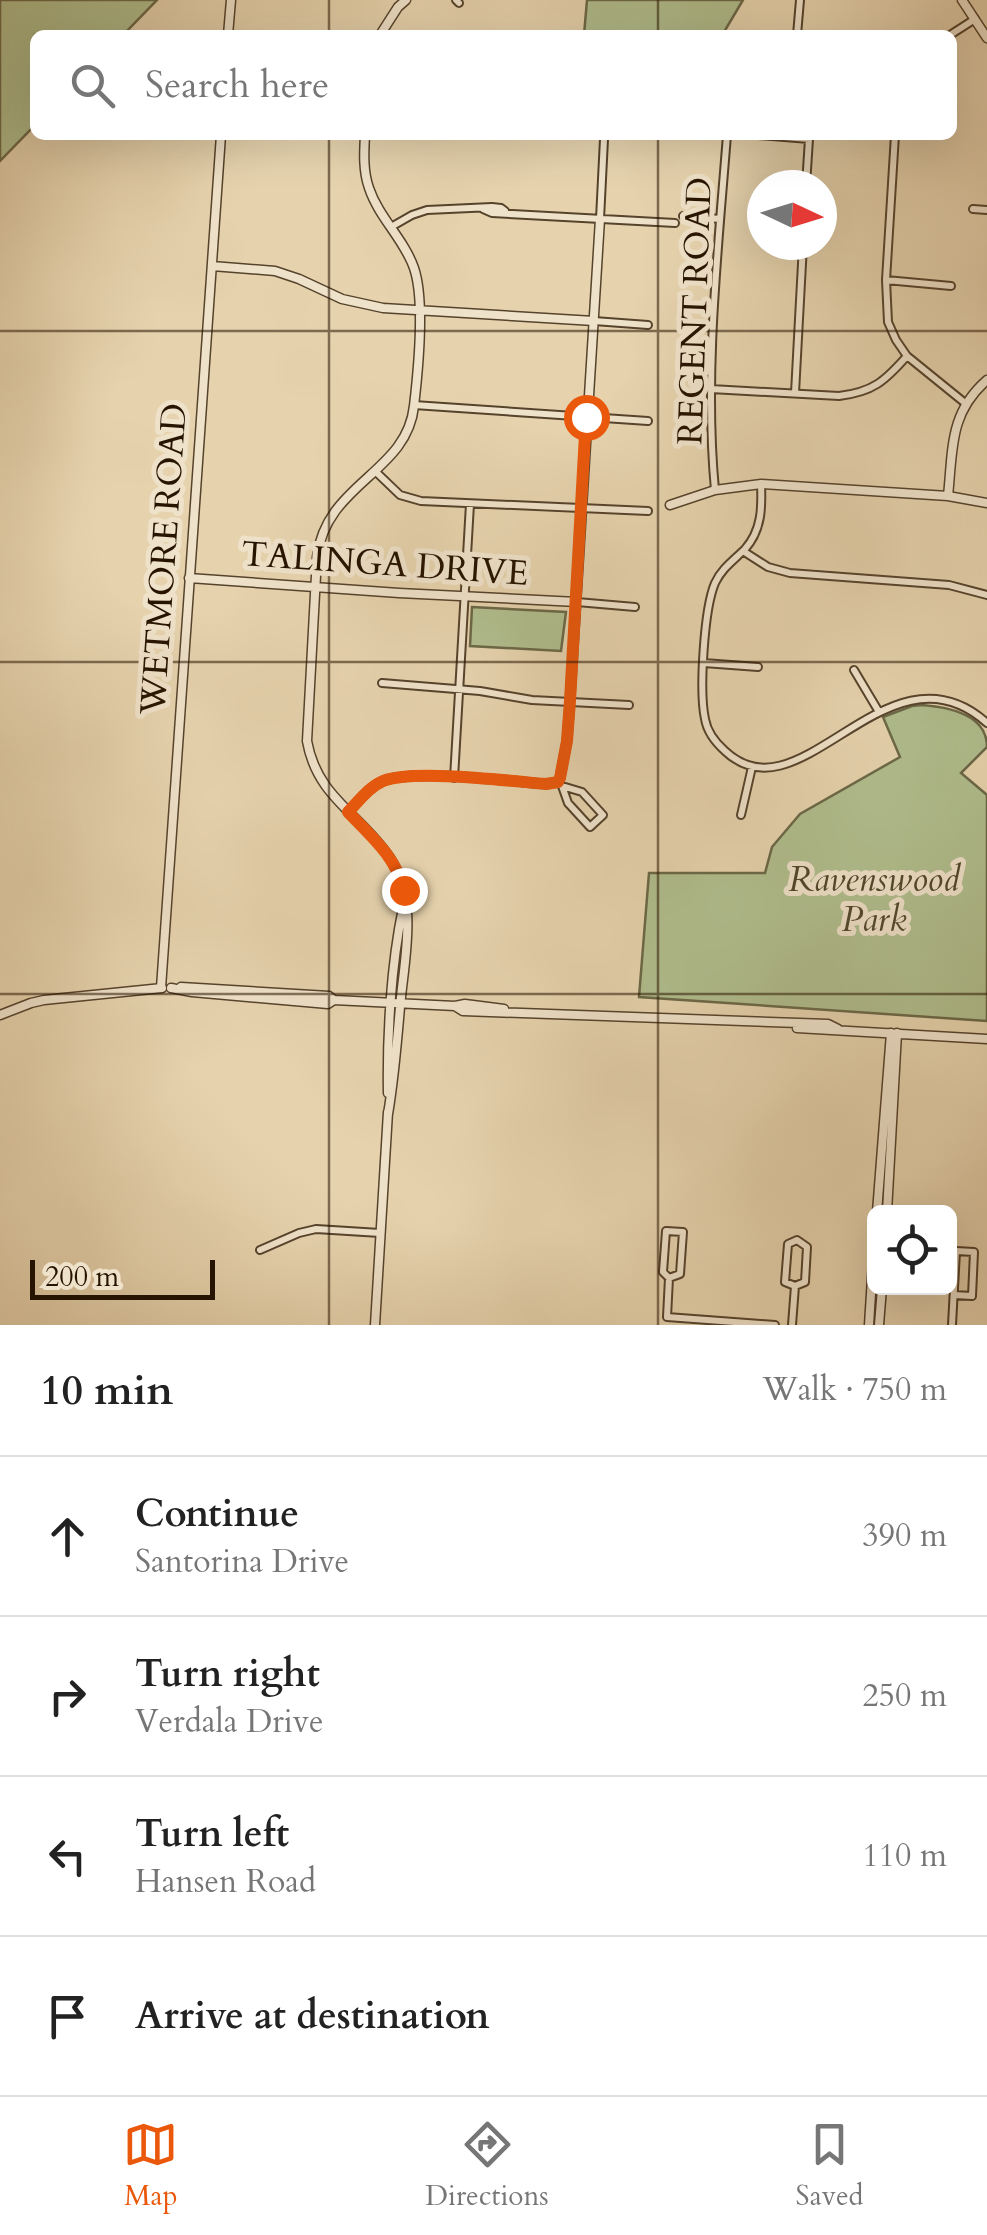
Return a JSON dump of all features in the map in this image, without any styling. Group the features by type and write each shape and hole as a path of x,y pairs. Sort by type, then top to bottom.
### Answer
{"street":[{"path":"228,30 231,0"},
{"path":"383,30 406,0"},
{"path":"797,30 800,0"},
{"path":"962,0 987,38"},
{"path":"957,31 975,19"},
{"name":"WETMORE ROAD","path":"166,988 221,140"},
{"path":"365,140 368,188 404,246 419,291 414,405 396,450 343,500 318,544 307,741 322,782 389,857 402,880 406,899 407,933 396,1003 396,1070 388,1114 374,1325"},
{"path":"348,812 370,789 390,779 408,777 560,784 582,792 603,815 590,827 568,803 560,784 570,701 604,140"},
{"name":"REGENT ROAD","path":"715,490 710,390 727,140"},
{"path":"807,170 808,140"},
{"path":"895,140 886,280 888,322 907,356 965,403"},
{"path":"391,227 427,210 501,208 506,212 674,223"},
{"path":"973,210 987,210"},
{"path":"683,216 720,219"},
{"path":"794,393 802,260"},
{"path":"212,266 274,271 359,304 648,325"},
{"path":"886,280 951,286"},
{"path":"710,390 858,394 874,388 907,356"},
{"path":"948,496 956,426 965,403 987,380"},
{"path":"414,405 648,421"},
{"path":"375,471 406,498 648,511"},
{"path":"761,484 760,520 753,539 723,570 710,596 704,662 705,723 726,753 752,767 790,764 878,712 920,698 941,699 987,723"},
{"path":"670,505 715,490 761,484 948,496 987,503"},
{"path":"454,778 470,504"},
{"path":"743,551 768,567 790,573 949,585 987,595"},
{"name":"TALINGA DRIVE","path":"190,578 576,602"},
{"path":"576,602 635,606"},
{"path":"704,662 758,666"},
{"path":"854,670 878,712"},
{"path":"382,683 480,691 532,700 629,705"},
{"path":"741,815 752,767"},
{"path":"0,1016 44,1000 166,988 328,1004 334,1000 465,1004 514,1011 987,1038"},
{"path":"878,1205 894,1033"},
{"path":"887,1205 898,1042 894,1033"},
{"path":"260,1250 316,1229 380,1233"},
{"path":"669,1278 680,1274 683,1232 666,1231 663,1272 669,1278 667,1317 775,1325"},
{"path":"797,1240 807,1247 804,1282 795,1286 785,1282 788,1244 797,1240"},
{"path":"952,1325 956,1251 974,1252 972,1296 954,1295"},
{"path":"792,1325 795,1286"},
{"path":"869,1325 871,1295"},
{"path":"879,1325 881,1295"}],"green space":[{"path":"0,0 157,0 128,30 30,30 30,130 0,161"},
{"path":"587,0 743,0 725,30 584,30"},
{"path":"472,607 566,612 561,651 470,646"},
{"name":"Ravenswood Park","path":"922,705 965,714 981,727 985,736 987,747 961,773 987,795 987,1021 639,997 649,873 765,873 772,847 800,814 900,757 883,717"}],"route":[{"path":"404,890 389,857 348,812 370,789 396,777 546,784 560,778 570,701 586,417"}]}
